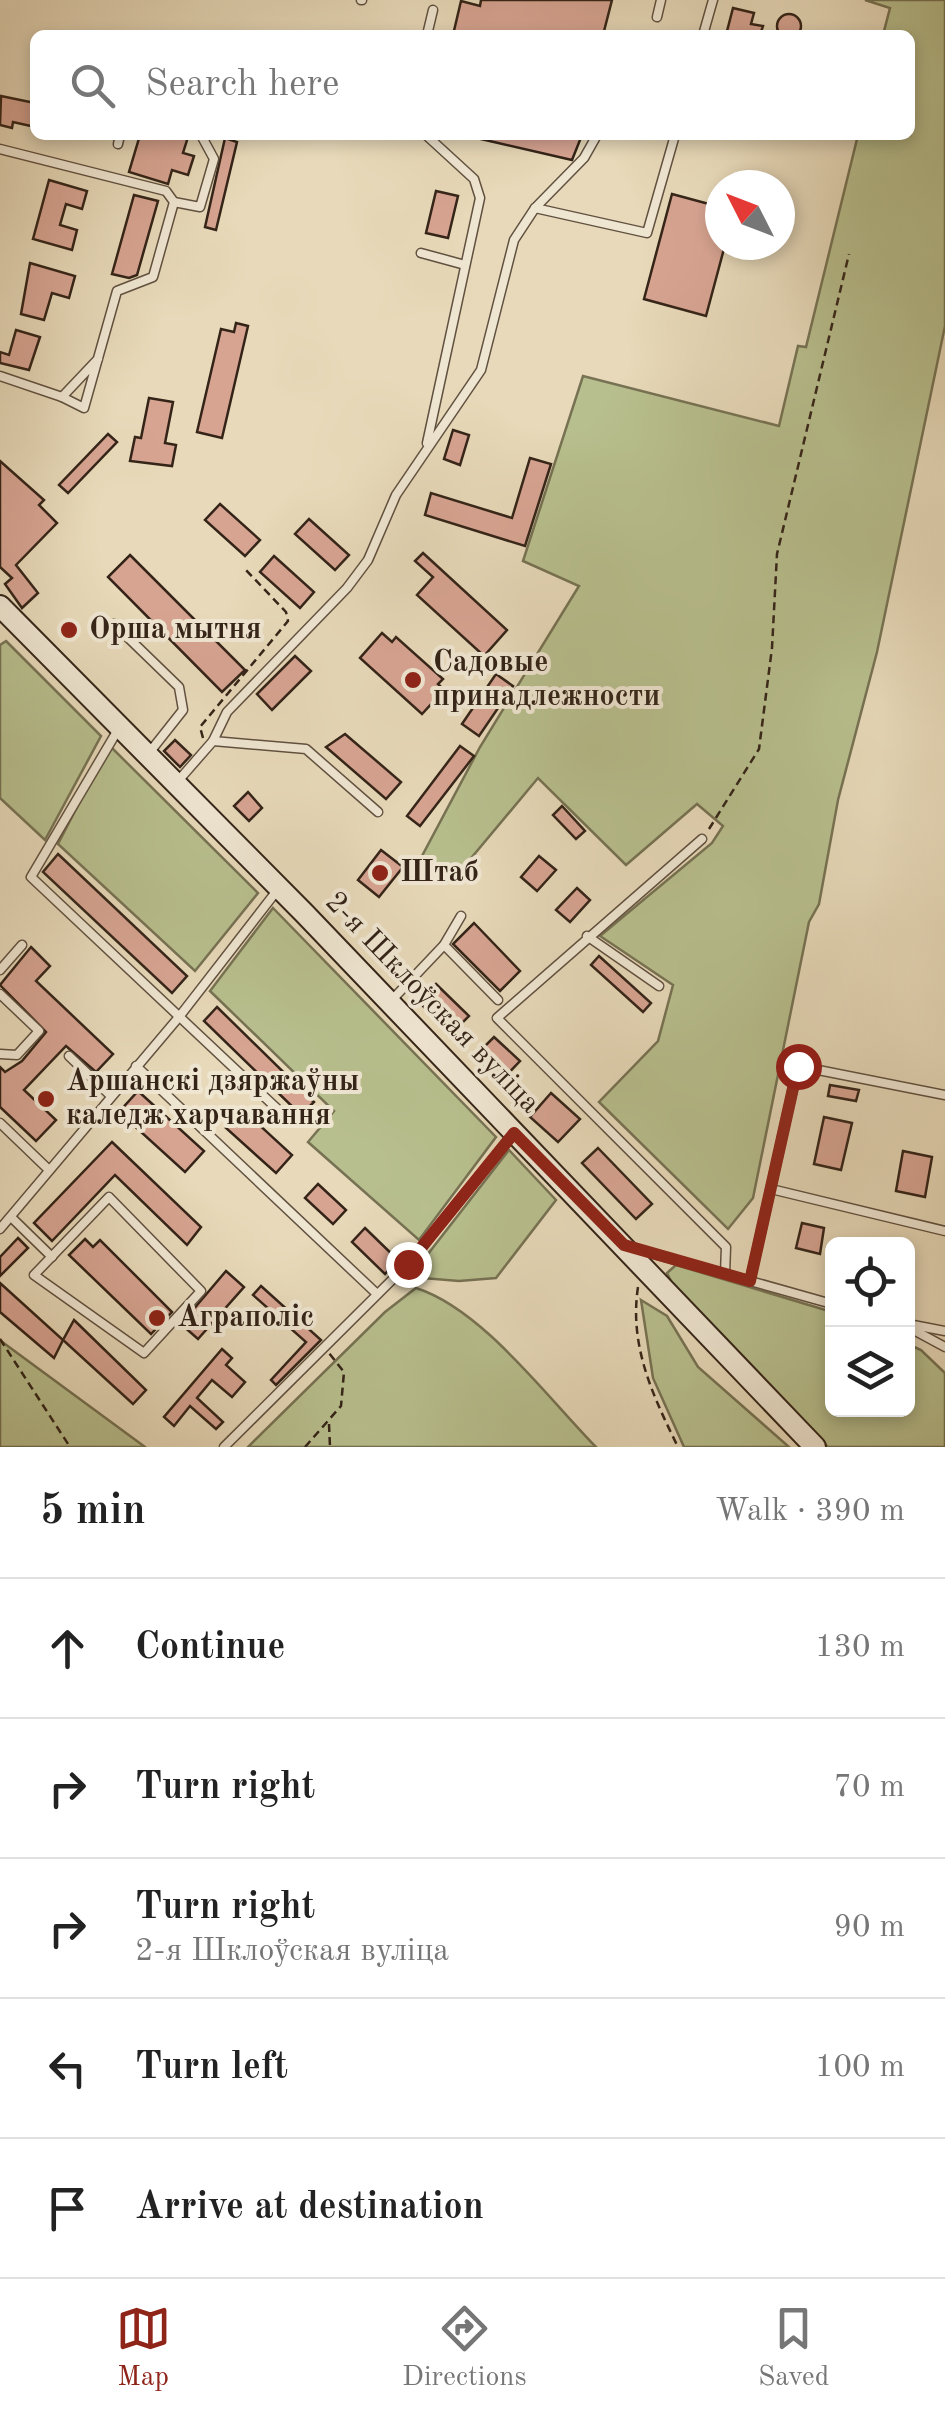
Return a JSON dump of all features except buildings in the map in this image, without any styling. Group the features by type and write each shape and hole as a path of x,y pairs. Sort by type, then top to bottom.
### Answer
{"street":[{"name":"2-я Шклоўская вуліца","path":"0,606 390,1002 815,1447"}],"lane":[{"path":"657,17 662,0"},
{"path":"704,30 713,0"},
{"path":"428,30 433,10"},
{"path":"0,149 166,192 174,202 200,208 214,159 203,140"},
{"path":"426,449 480,198 474,179 431,140"},
{"path":"175,785 214,741 227,712 347,588 368,560 396,495 481,370 514,240 535,208 584,158 594,140"},
{"path":"535,208 647,233 674,140"},
{"path":"0,376 84,408 117,292 154,277 174,202"},
{"path":"421,253 465,264"},
{"path":"62,398 98,359"},
{"path":"114,624 179,688 184,710 146,756"},
{"path":"118,728 31,877 287,1118"},
{"path":"214,741 306,749 378,812"},
{"path":"702,839 497,1018 726,1247 726,1274"},
{"path":"0,1229 179,1017 278,888"},
{"path":"390,1002 444,945 461,916"},
{"path":"587,936 659,986"},
{"path":"0,970 22,945"},
{"path":"444,945 498,1000"},
{"path":"0,994 39,1032 16,1055 0,1054"},
{"path":"69,1056 110,1095"},
{"path":"136,1066 376,1294"},
{"path":"750,1281 798,1066 945,1096"},
{"path":"0,1124 49,1170"},
{"path":"224,1447 408,1264 514,1133"},
{"path":"771,1189 945,1231"},
{"path":"109,1197 202,1291 144,1352 34,1275 52,1257 109,1197"},
{"path":"12,1218 52,1257"},
{"path":"624,1245 825,1302"},
{"path":"910,1327 945,1346"},
{"path":"915,1327 945,1331"}],"path":[{"path":"702,839 759,748 772,648 777,554 849,254"},
{"path":"214,741 200,736 200,727 288,621 286,612 246,570"},
{"path":"650,1272 638,1284 638,1343 645,1374 678,1447"},
{"path":"0,1339 70,1447"},
{"path":"305,1447 340,1406 344,1372 324,1347"},
{"path":"329,1422 330,1447"}],"green space":[{"path":"865,0 945,0 945,326 877,652 838,800 819,904 809,922 753,1198 728,1229 599,1102 658,1041 673,985 600,936 712,843 723,826 697,804 626,865 538,778 457,875 422,856 480,747 579,586 523,561 583,376 779,426 798,346 806,347 857,140 915,140 915,30 884,30 890,8"},
{"path":"6,641 101,736 45,840 0,798 0,645"},
{"path":"109,745 258,893 195,971 58,844"},
{"path":"273,908 496,1137 419,1240 308,1142 334,1111 210,991"},
{"path":"509,1150 556,1200 496,1278 459,1281 410,1277"},
{"path":"676,1265 825,1310 825,1417 915,1417 915,1347 921,1350 945,1373 945,1447 828,1447 676,1291 667,1273"},
{"path":"416,1288 441,1299 489,1334 596,1447 248,1447 385,1312"},
{"path":"641,1300 667,1316 698,1367 789,1447 684,1447 653,1378"},
{"path":"0,1340 5,1344 145,1447 0,1447"}],"place":[{"name":"Орша мытня","path":"69,630"},
{"name":"Садовые принадлежности","path":"413,680"},
{"name":"Штаб","path":"380,873"},
{"name":"Аршанскі дзяржаўны каледж харчавання","path":"46,1099"},
{"name":"Аграполіс","path":"157,1318"}],"route":[{"path":"408,1264 514,1133 624,1245 750,1281 798,1066"}]}
